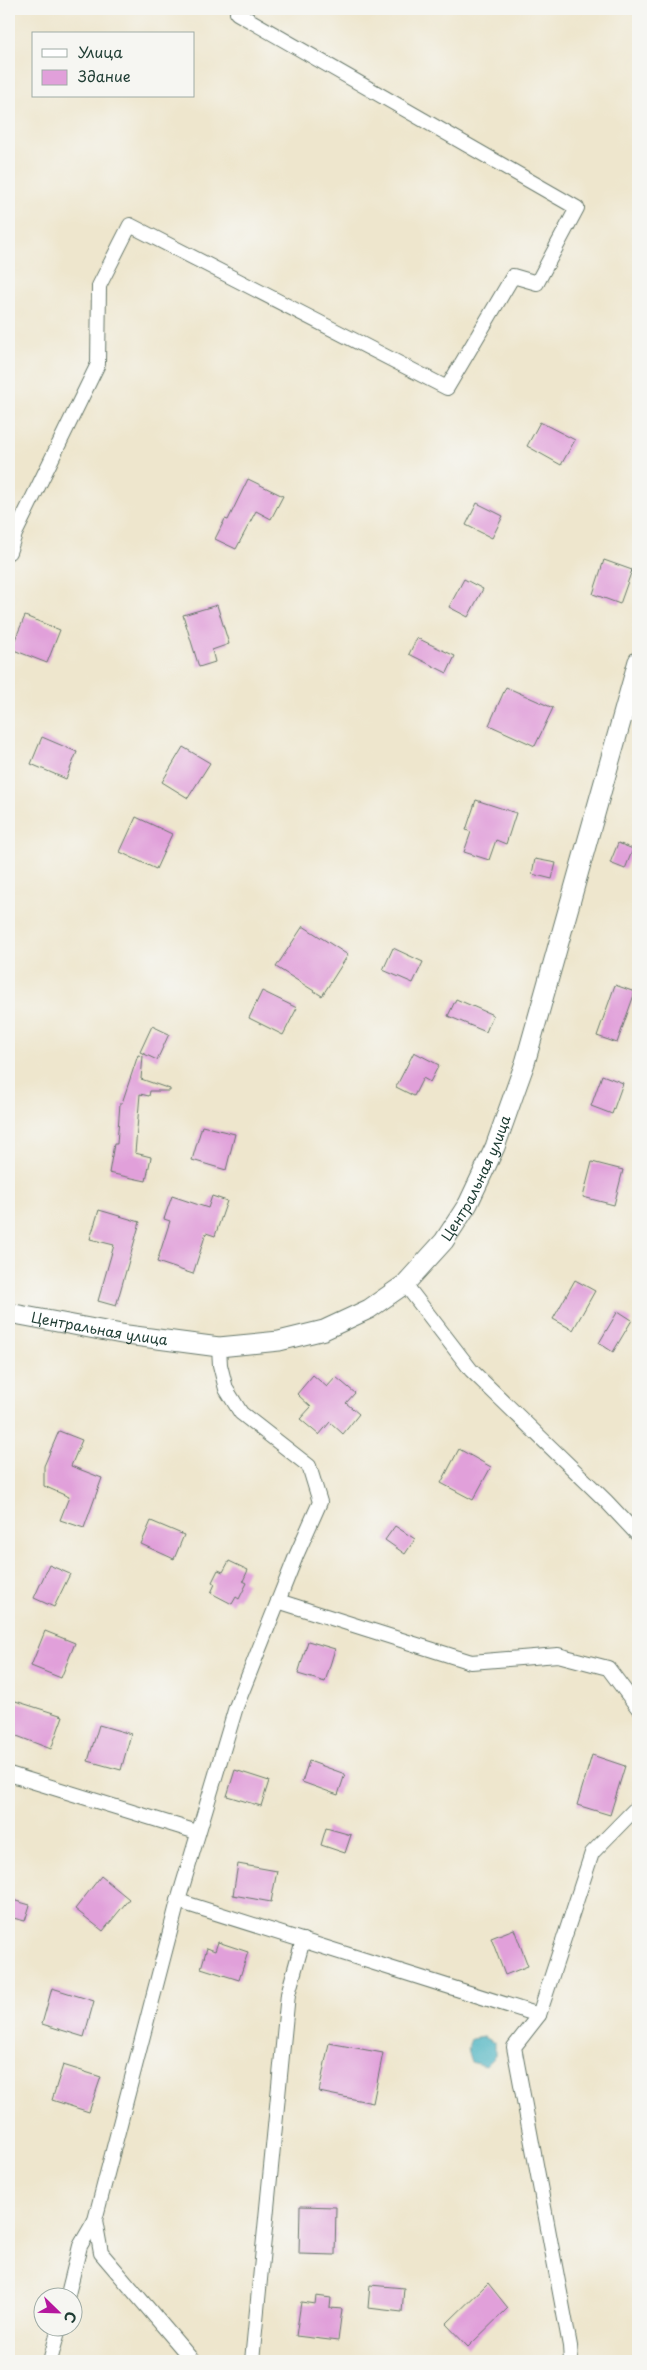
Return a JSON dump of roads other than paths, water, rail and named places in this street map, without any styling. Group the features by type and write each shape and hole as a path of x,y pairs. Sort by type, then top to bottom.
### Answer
{"street":[{"path":"9,552 12,532 98,364 99,286 130,225 447,388 513,276 537,283 577,208 237,13"},
{"name":"Центральная улица","path":"9,1312 127,1336 219,1346 279,1341 324,1330 369,1309 405,1284 444,1241 468,1204 495,1147 525,1063 638,660"},
{"path":"405,1284 471,1370 606,1501 638,1535"},
{"path":"70,2288 80,2246 95,2220 178,1901 197,1832 236,1707 320,1502 309,1466 241,1413 226,1390 220,1365 219,1346"},
{"path":"278,1601 471,1662 558,1655 608,1668 638,1708"},
{"path":"9,1774 197,1832"},
{"path":"571,2361 568,2336 514,2047 539,2015 592,1852 638,1806"},
{"path":"178,1901 539,2015"},
{"path":"252,2361 288,1994 303,1940"},
{"path":"95,2220 101,2254 192,2361"},
{"path":"50,2361 56,2338"}],"water":[{"path":"483,2037 495,2043 495,2056 485,2066 471,2062 467,2050 471,2039"}]}
